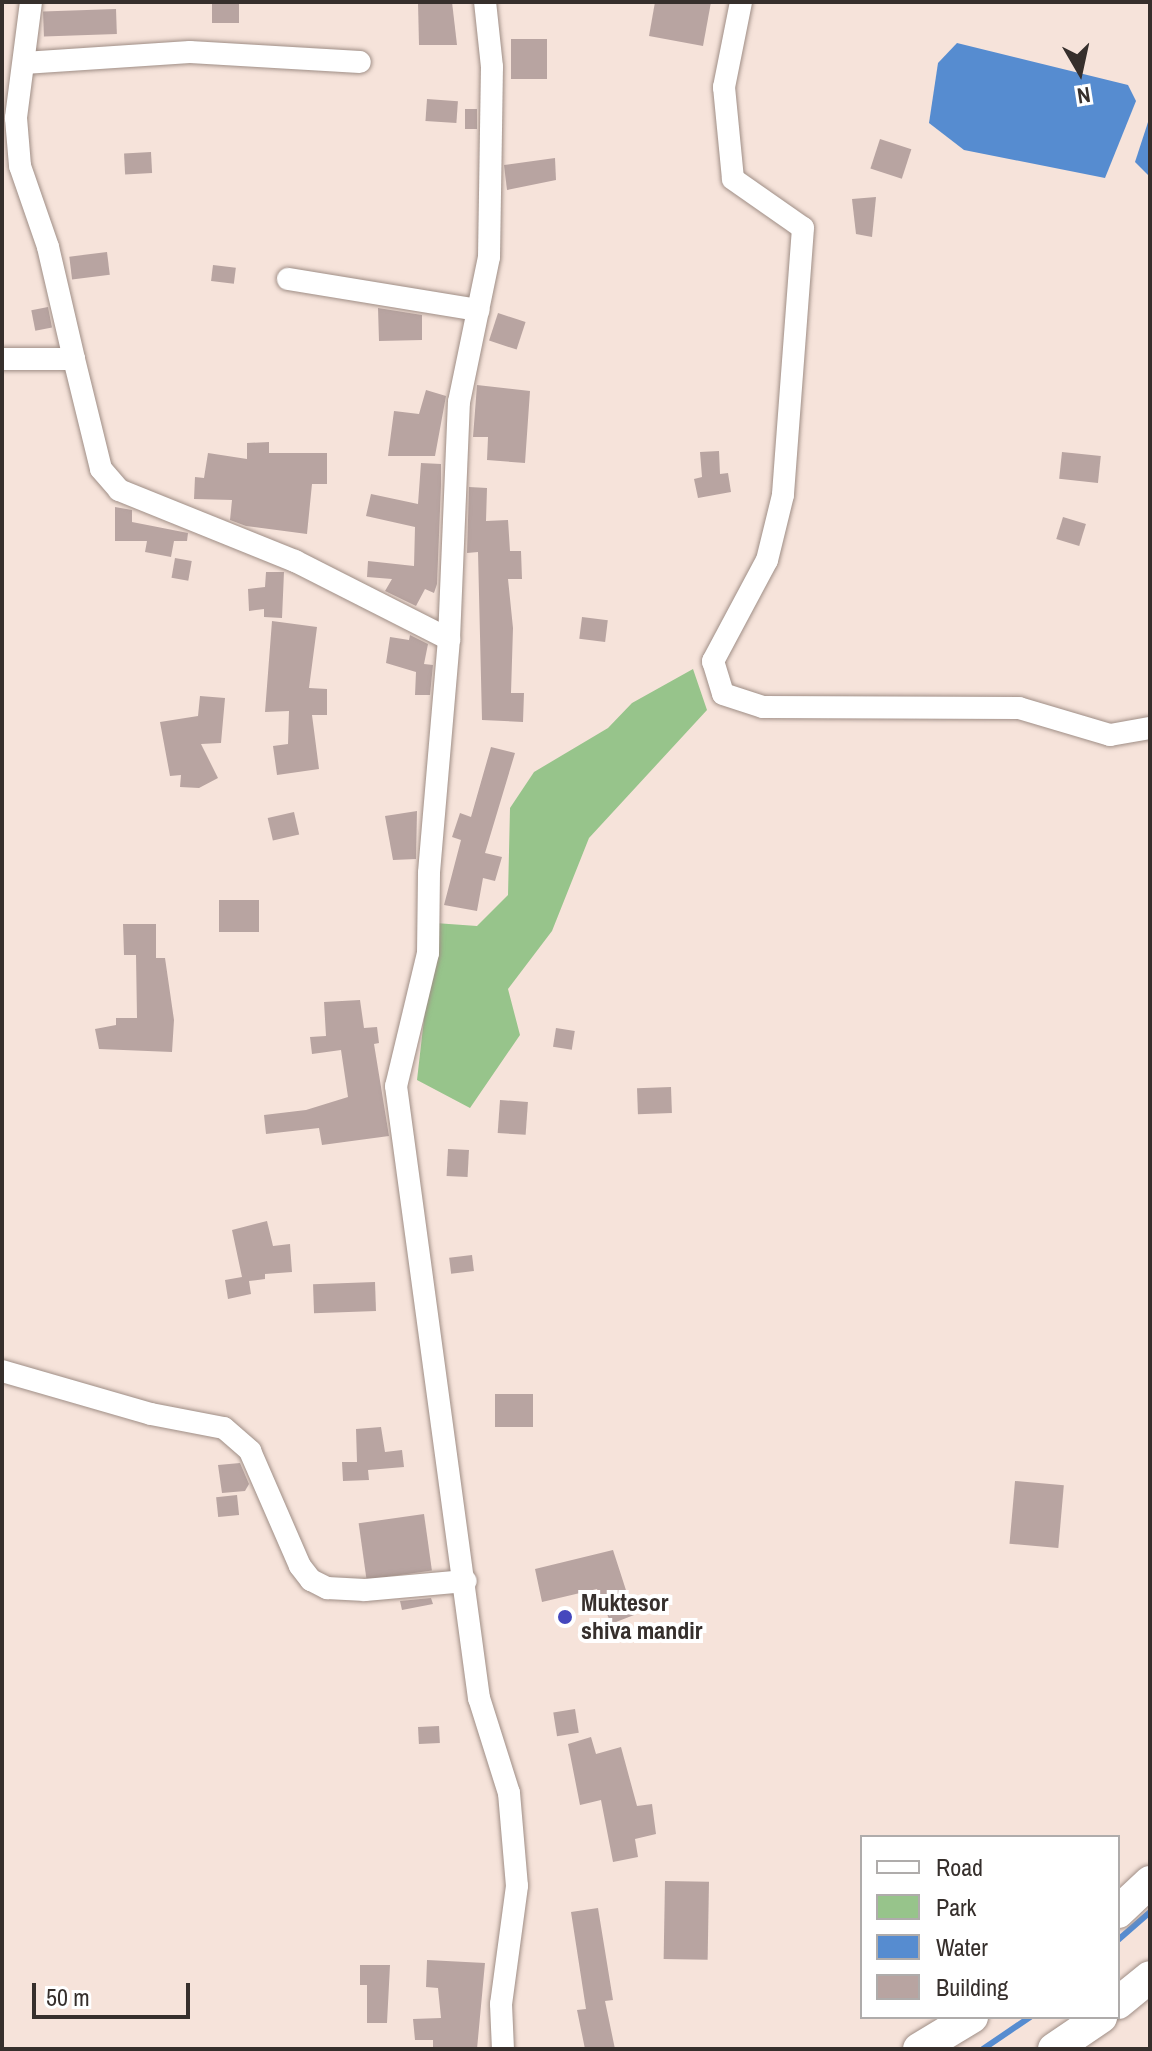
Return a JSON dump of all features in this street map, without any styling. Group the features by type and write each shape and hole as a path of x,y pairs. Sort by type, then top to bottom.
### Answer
{"main road":[{"path":"1120,1910 1150,1882"},
{"path":"1120,2001 1150,1977"},
{"path":"919,2049 969,2019"},
{"path":"1054,2049 1098,2019"}],"street":[{"path":"31,2 16,118 20,166 48,247 101,469 119,490 295,561 449,639"},
{"path":"485,2 492,67 489,242 459,402 449,639 429,873 428,953 396,1086 466,1581 479,1698 509,1793 517,1886 501,2004 503,2049"},
{"path":"741,2 724,87 733,179 803,228 783,495 767,560 713,661 723,694 763,707 1019,708 1110,735 1150,728"},
{"path":"24,63 190,52 360,62"},
{"path":"288,279 478,310"},
{"path":"2,359 74,359"},
{"path":"2,1371 151,1414 224,1428 250,1451 300,1566 311,1580 327,1588 365,1590 466,1581"}],"green space":[{"path":"693,669 707,710 589,838 552,931 508,989 520,1035 470,1108 417,1080 435,923 477,926 508,895 510,808 534,772 608,728 632,703"}],"water":[{"path":"957,43 1128,85 1136,101 1105,178 964,150 929,123 938,63"},
{"path":"1150,116 1150,177 1135,162"}],"building":[{"path":"212,2 239,2 239,23 212,23"},
{"path":"418,2 452,2 457,45 419,45"},
{"path":"655,2 711,2 703,46 649,36"},
{"path":"116,9 117,34 44,37 43,12"},
{"path":"511,39 547,39 547,79 511,79"},
{"path":"427,99 458,101 456,123 425,121"},
{"path":"465,109 477,109 477,129 465,129"},
{"path":"880,139 911,149 902,179 870,168"},
{"path":"151,152 152,173 125,174 124,153"},
{"path":"555,158 556,180 507,190 504,165"},
{"path":"876,197 872,237 856,234 852,199"},
{"path":"107,252 110,275 72,279 69,257"},
{"path":"213,265 236,268 234,284 211,281"},
{"path":"48,307 52,328 35,331 31,310"},
{"path":"378,308 422,315 422,340 379,341"},
{"path":"498,313 526,322 517,350 489,341"},
{"path":"477,385 530,391 525,463 487,460 488,437 473,437"},
{"path":"426,390 446,396 435,456 388,456 394,411 419,414"},
{"path":"269,442 269,453 327,453 327,484 312,484 307,534 246,526 230,520 232,500 194,499 195,477 204,478 208,453 247,459 247,443"},
{"path":"719,451 720,474 728,473 731,492 698,498 694,479 702,477 700,452"},
{"path":"1062,452 1101,456 1098,483 1059,479"},
{"path":"421,463 441,464 441,486 437,584 434,593 425,589 416,606 385,591 392,579 367,577 368,561 414,566 415,527 366,516 371,494 418,504"},
{"path":"469,487 487,488 486,521 508,520 510,551 521,551 522,579 508,579 513,628 511,693 524,693 523,722 482,720 478,552 467,553"},
{"path":"115,507 132,510 132,522 188,533 187,541 174,541 171,557 145,552 147,541 115,541"},
{"path":"1063,517 1086,524 1079,546 1056,539"},
{"path":"175,558 192,561 188,581 172,578"},
{"path":"266,572 284,572 282,618 264,617 264,609 249,611 248,589 265,587"},
{"path":"582,617 608,620 605,642 579,639"},
{"path":"272,621 317,627 309,688 327,689 327,715 312,715 319,769 277,775 273,746 288,744 289,711 265,712"},
{"path":"410,635 428,644 424,664 433,665 430,695 415,695 416,672 386,663 390,637 409,640"},
{"path":"200,696 225,698 221,743 201,744 218,778 199,788 180,787 181,775 170,776 160,722 198,716"},
{"path":"491,747 515,753 485,853 502,857 495,881 483,878 477,911 444,905 461,840 452,837 460,813 471,817"},
{"path":"417,811 416,859 393,860 385,816"},
{"path":"294,812 299,834 273,840 268,818"},
{"path":"219,900 259,900 259,932 219,932"},
{"path":"123,924 156,924 156,958 165,958 174,1020 172,1052 99,1049 95,1029 116,1025 116,1018 137,1018 136,955 124,955"},
{"path":"360,1000 364,1028 377,1027 379,1043 374,1044 389,1136 322,1145 319,1128 266,1134 264,1115 306,1110 348,1097 341,1050 312,1054 310,1037 326,1036 324,1002"},
{"path":"556,1028 575,1031 572,1050 553,1047"},
{"path":"671,1087 672,1113 638,1114 637,1088"},
{"path":"500,1100 528,1102 526,1135 498,1133"},
{"path":"448,1149 469,1150 468,1177 447,1176"},
{"path":"267,1221 273,1246 290,1244 292,1272 265,1274 265,1279 249,1281 251,1294 228,1299 225,1280 242,1277 232,1230"},
{"path":"472,1255 474,1271 451,1274 449,1258"},
{"path":"375,1282 376,1311 314,1313 313,1284"},
{"path":"495,1394 533,1394 533,1427 495,1427"},
{"path":"381,1427 385,1452 402,1450 404,1467 368,1470 369,1480 343,1481 342,1462 357,1462 356,1429"},
{"path":"240,1463 249,1484 245,1491 222,1493 218,1465"},
{"path":"1015,1481 1064,1485 1058,1548 1010,1544"},
{"path":"237,1495 239,1515 218,1517 216,1497"},
{"path":"424,1514 432,1570 367,1580 359,1523"},
{"path":"613,1550 634,1615 611,1624 597,1589 542,1602 535,1569"},
{"path":"431,1598 433,1604 402,1610 400,1601"},
{"path":"575,1709 579,1733 557,1736 553,1712"},
{"path":"439,1726 440,1743 419,1744 418,1727"},
{"path":"591,1737 596,1754 621,1747 637,1806 652,1804 656,1834 635,1839 638,1857 613,1862 601,1800 580,1805 568,1744"},
{"path":"665,1881 709,1882 708,1960 664,1959"},
{"path":"598,1908 613,2000 605,2001 615,2049 585,2049 577,2010 586,2009 571,1912"},
{"path":"427,1960 485,1963 477,2049 433,2049 433,2040 415,2040 413,2019 441,2018 438,1988 426,1987"},
{"path":"360,1965 390,1965 387,2023 367,2023 367,1985 360,1985"}],"waterway":[{"path":"1120,1938 1150,1912"},
{"path":"983,2049 1027,2019"}],"place":[{"name":"Muktesor shiva mandir","path":"565,1617"}]}
